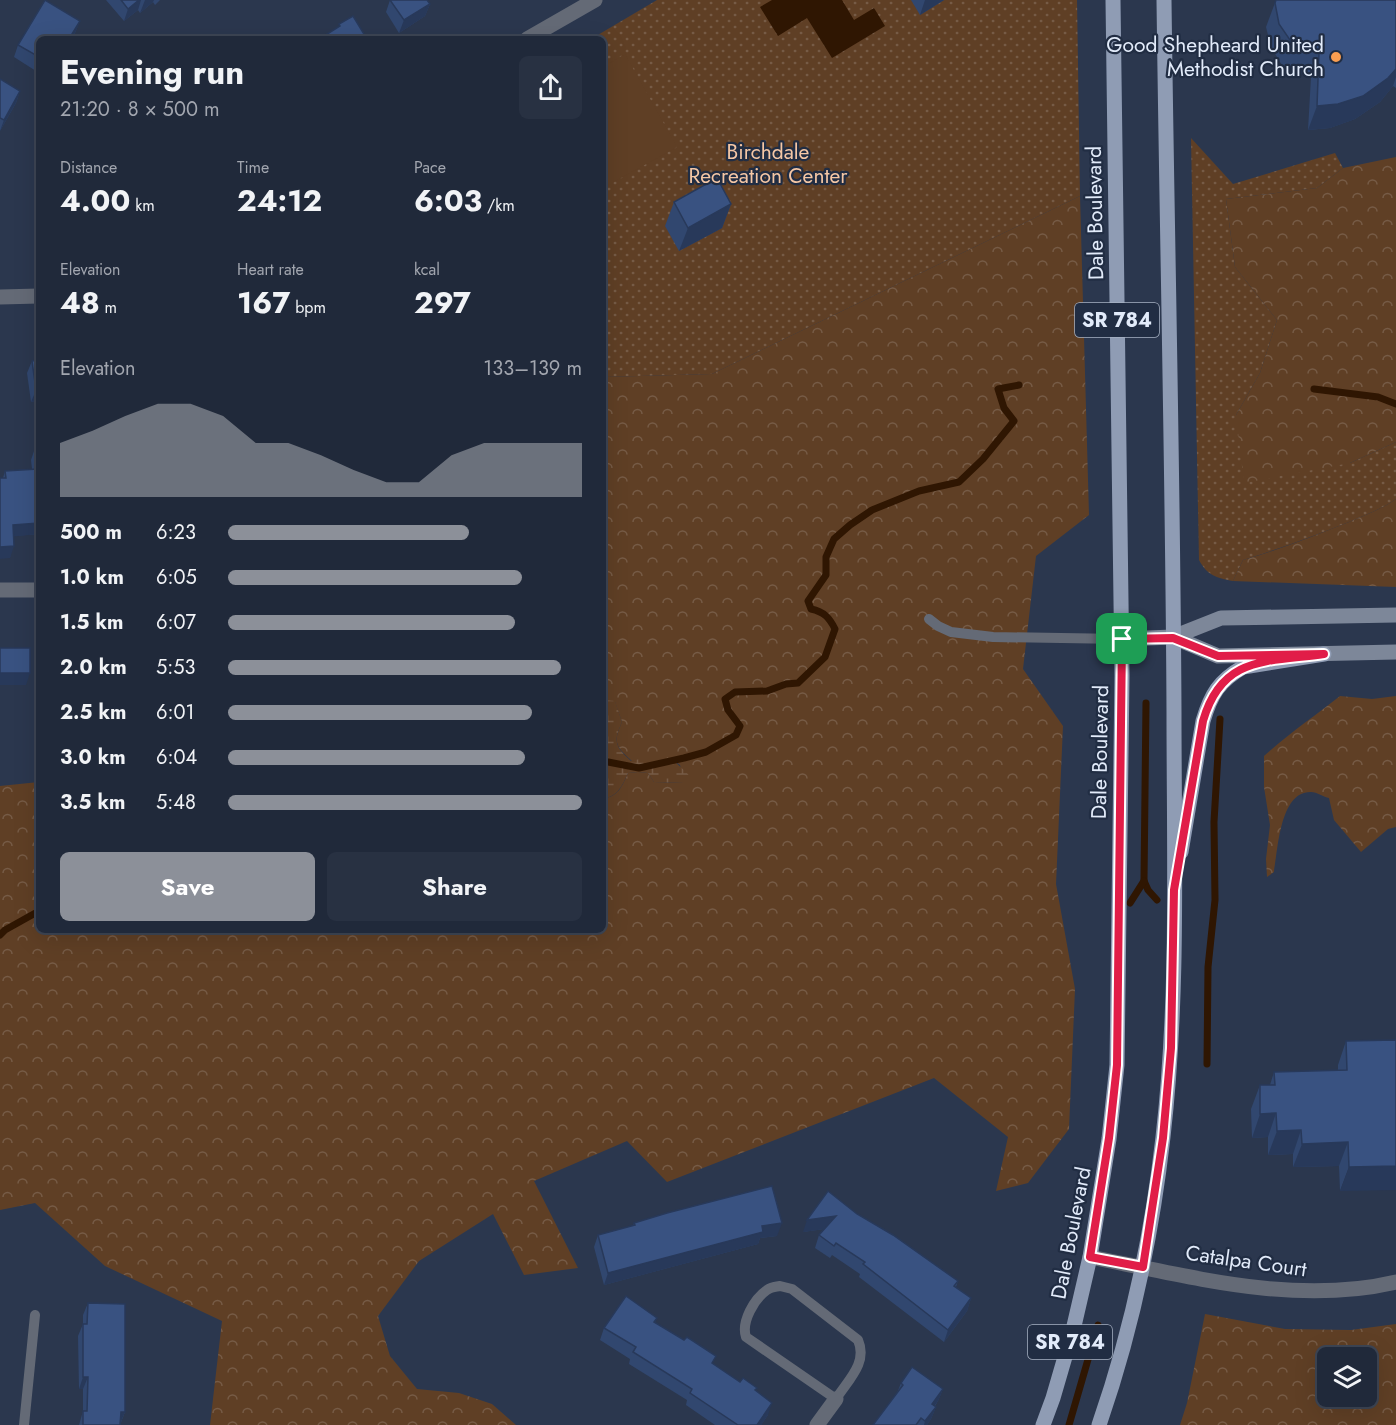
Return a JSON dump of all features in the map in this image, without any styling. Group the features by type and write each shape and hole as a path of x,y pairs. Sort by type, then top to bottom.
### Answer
{"main road":[{"name":"Dale Boulevard","path":"1043,1425 1074,1326 1090,1257 1109,1138 1117,1065 1122,639 1113,0"},
{"name":"SR 784","path":"1099,1425 1123,1347 1143,1267 1163,1138 1171,1048 1174,890 1173,638 1164,0"},
{"path":"1122,639 1173,638 1221,618 1396,615"},
{"path":"1173,638 1218,656 1396,652"},
{"path":"1174,890 1203,721 1215,691 1232,674 1243,667 1324,654"}],"street":[{"path":"532,36 595,0"},
{"path":"0,297 36,296"},
{"path":"0,590 36,590"},
{"name":"Catalpa Court","path":"1090,1257 1249,1287 1279,1290 1328,1291 1396,1282"},
{"path":"817,1425 836,1399"}],"lane":[{"path":"929,619 951,632 993,637 1122,639"},
{"path":"780,1286 792,1289 858,1340 862,1350 861,1361 836,1399 746,1337 743,1329 749,1313 769,1288 780,1286"},
{"path":"24,1425 35,1315"}],"green space":[{"name":"Birchdale Recreation Center","path":"657,0 1077,0 1080,196 712,374 606,377 606,36 596,36"},
{"path":"625,54 677,147 606,186 606,65"},
{"path":"1191,138 1233,184 1335,153 1343,168 1317,188 1226,199 1235,267 1277,320 1260,373 1236,415 1350,463 1396,442 1396,499 1349,522 1243,560 1233,581 1213,575 1199,560"},
{"path":"1396,157 1396,442 1350,463 1244,483 1236,415 1260,373 1277,320 1235,267 1226,199 1317,188 1343,168"},
{"path":"1080,196 1089,515 1036,556 1023,669 1063,726 1056,884 1075,989 1069,1129 1028,1183 996,1191 1008,1137 934,1078 667,1182 627,1141 534,1181 578,1268 524,1275 493,1214 419,1261 378,1316 390,1356 417,1389 459,1393 492,1404 516,1425 210,1425 222,1321 105,1266 35,1203 0,1210 0,786 36,782 36,933 606,933 606,798 619,790 628,773 648,773 654,782 684,783 680,765 673,760 632,761 626,756 617,743 617,734 622,722 615,702 606,700 606,377 712,374"},
{"path":"1396,499 1396,587 1233,581 1243,560 1336,527 1373,512"},
{"path":"1340,696 1372,699 1396,696 1396,827 1388,829 1361,852 1334,820 1329,798 1313,792 1301,794 1293,801 1282,823 1274,872 1267,877 1266,859 1270,825 1264,787 1264,756"},
{"path":"606,700 615,701 622,722 617,734 617,743 631,761 667,754 691,777 684,783 654,782 648,773 628,773 616,793 606,798"},
{"path":"1205,1314 1285,1329 1351,1330 1396,1324 1396,1425 1180,1425 1187,1403"}],"shaded area":[{"path":"772,0 842,0 854,20 874,8 885,26 832,58 807,18 778,36 760,7"}],"building":[{"path":"45,0 80,21 71,36 36,36 36,55 18,45"},
{"path":"121,0 139,0 128,9"},
{"path":"390,0 427,0 430,4 404,20"},
{"name":"Good Shepheard United Methodist Church","path":"1276,0 1396,0 1396,69 1388,78 1363,96 1338,104 1317,106 1319,53 1292,43 1279,24"},
{"path":"353,16 365,36 324,36 340,26 339,24"},
{"path":"0,79 20,91 4,120 0,118"},
{"path":"717,178 731,204 688,228 674,202"},
{"path":"36,360 36,390 32,361"},
{"path":"36,469 36,523 13,525 14,546 0,547 0,478 6,478 5,471"},
{"path":"0,648 30,648 30,673 0,673"},
{"path":"1396,1040 1396,1166 1349,1167 1348,1142 1302,1144 1301,1130 1277,1131 1276,1113 1260,1114 1260,1085 1275,1085 1274,1072 1347,1070 1346,1041"},
{"path":"772,1186 782,1223 762,1226 763,1232 608,1273 598,1235 667,1213"},
{"path":"828,1191 857,1214 893,1235 958,1281 954,1286 971,1298 948,1330 863,1264 865,1262 836,1243 834,1246 819,1235 836,1216 807,1220"},
{"path":"626,1296 657,1318 654,1322 684,1340 687,1337 716,1356 712,1363 740,1382 743,1378 757,1388 755,1390 772,1403 757,1425 738,1425 690,1393 692,1389 633,1352 636,1347 604,1328"},
{"path":"88,1303 125,1304 125,1412 121,1412 120,1425 83,1425 83,1411 87,1411 88,1377 83,1377 83,1324 87,1324"},
{"path":"912,1367 943,1389 932,1404 936,1407 925,1421 921,1418 916,1425 873,1425 903,1385 901,1383"}],"waterway":[{"path":"606,762 639,768 706,752 736,735 740,726 728,710 725,699 735,692 767,691 786,684 798,683 825,657 835,629 826,616 811,609 808,601 826,575 826,557 834,539 872,510 919,491 959,482 983,459 1014,421 1004,408 998,389 1019,385"},
{"path":"1314,389 1378,397 1396,404"},
{"path":"1146,703 1144,881 1157,900"},
{"path":"1207,1064 1208,967 1215,900 1214,822 1220,719"},
{"path":"1130,903 1144,881"},
{"path":"0,935 36,913"},
{"path":"1069,1425 1098,1325"}],"place":[{"name":"Good Shepheard United Methodist Church","path":"1336,57"}],"route":[{"path":"1173,638 1218,656 1324,654 1243,667 1222,682 1215,691 1203,721 1174,890 1171,1048 1163,1138 1143,1267 1090,1257 1099,1212 1117,1065 1122,639 1173,638"}]}
